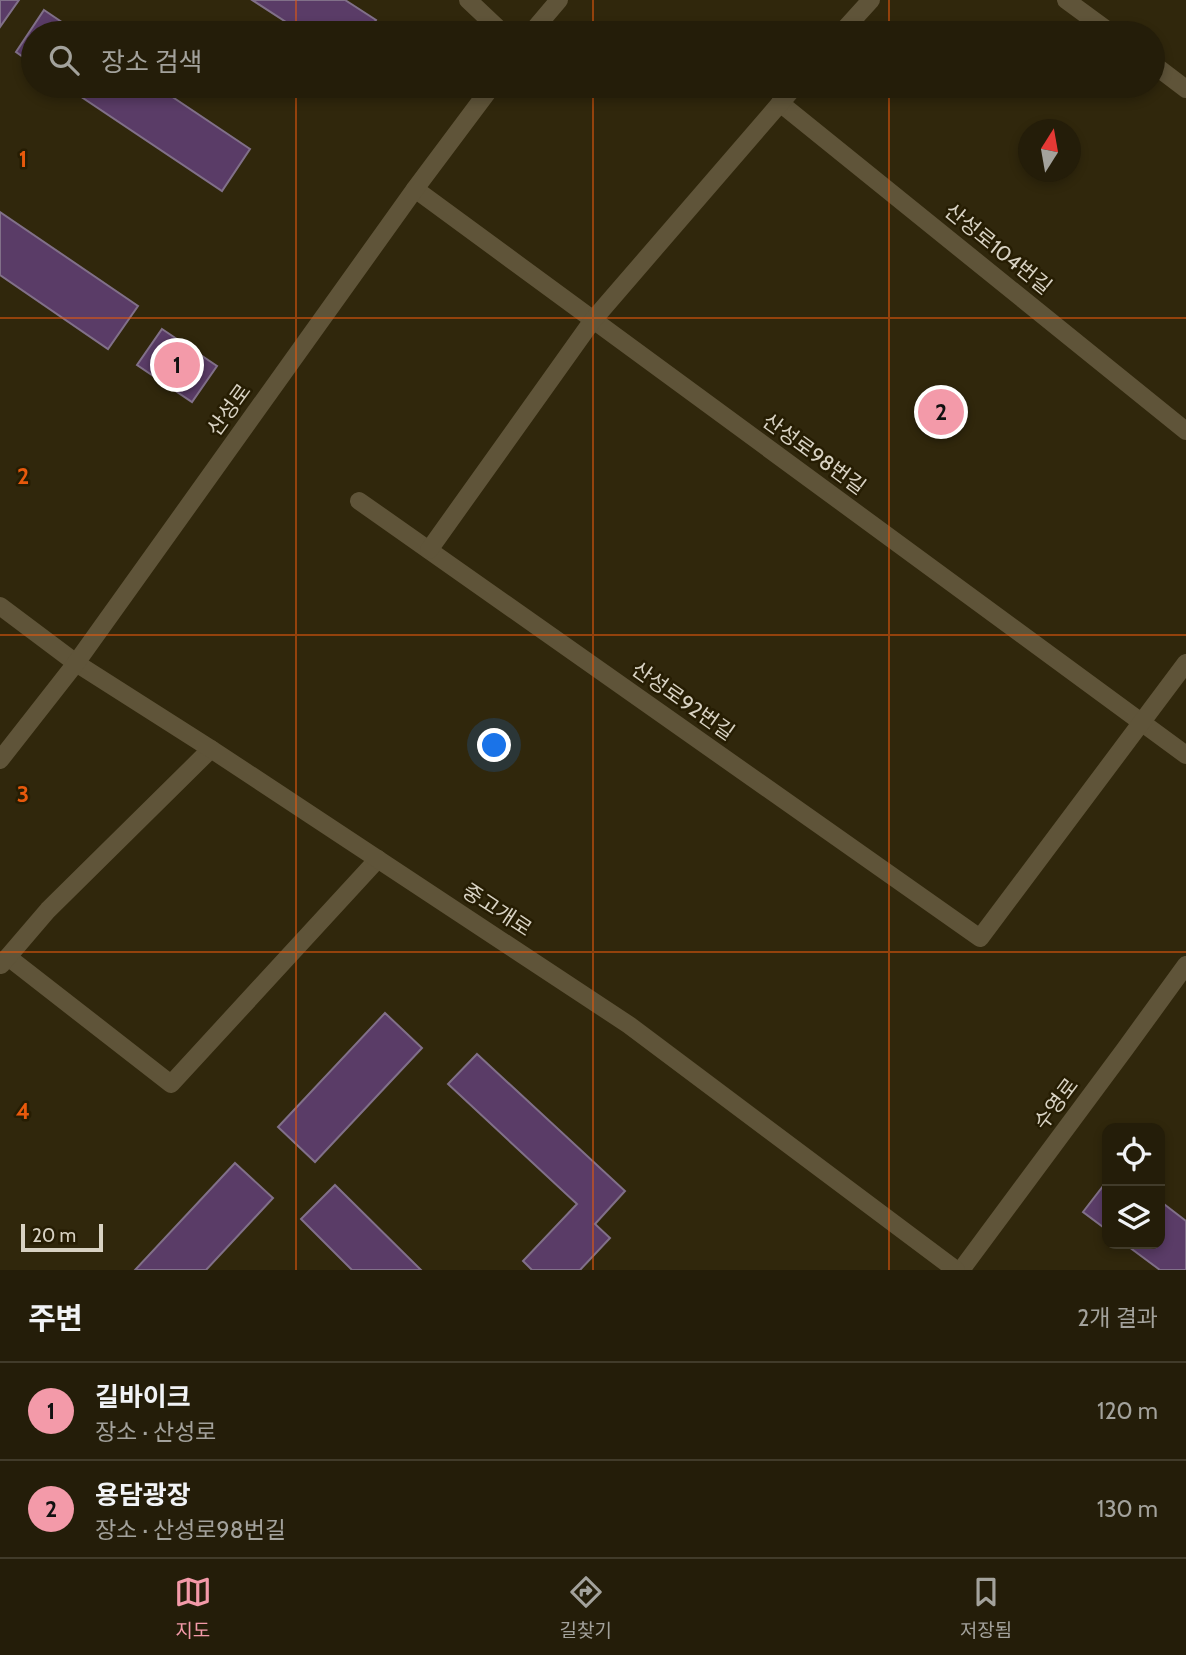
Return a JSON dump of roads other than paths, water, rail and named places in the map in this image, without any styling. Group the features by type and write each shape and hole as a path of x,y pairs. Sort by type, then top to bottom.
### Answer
{"street":[{"path":"468,0 490,21"},
{"path":"541,21 559,0"},
{"path":"852,21 871,0"},
{"path":"1066,0 1095,21"},
{"path":"1165,73 1186,89"},
{"name":"산성로","path":"0,760 76,663 483,98"},
{"path":"429,550 593,320 784,98"},
{"name":"산성로104번길","path":"780,103 1186,431"},
{"name":"산성로98번길","path":"415,189 1186,755"},
{"name":"산성로92번길","path":"359,501 980,938 1142,723"},
{"name":"중고개로","path":"0,606 76,663 629,1025 958,1270"},
{"path":"1142,723 1186,663"},
{"path":"211,749 48,910 4,961 171,1084 378,859"},
{"name":"수영로","path":"958,1270 1186,965"}],"place":[{"name":"길바이크","path":"177,365"},
{"name":"용담광장","path":"941,412"}]}
